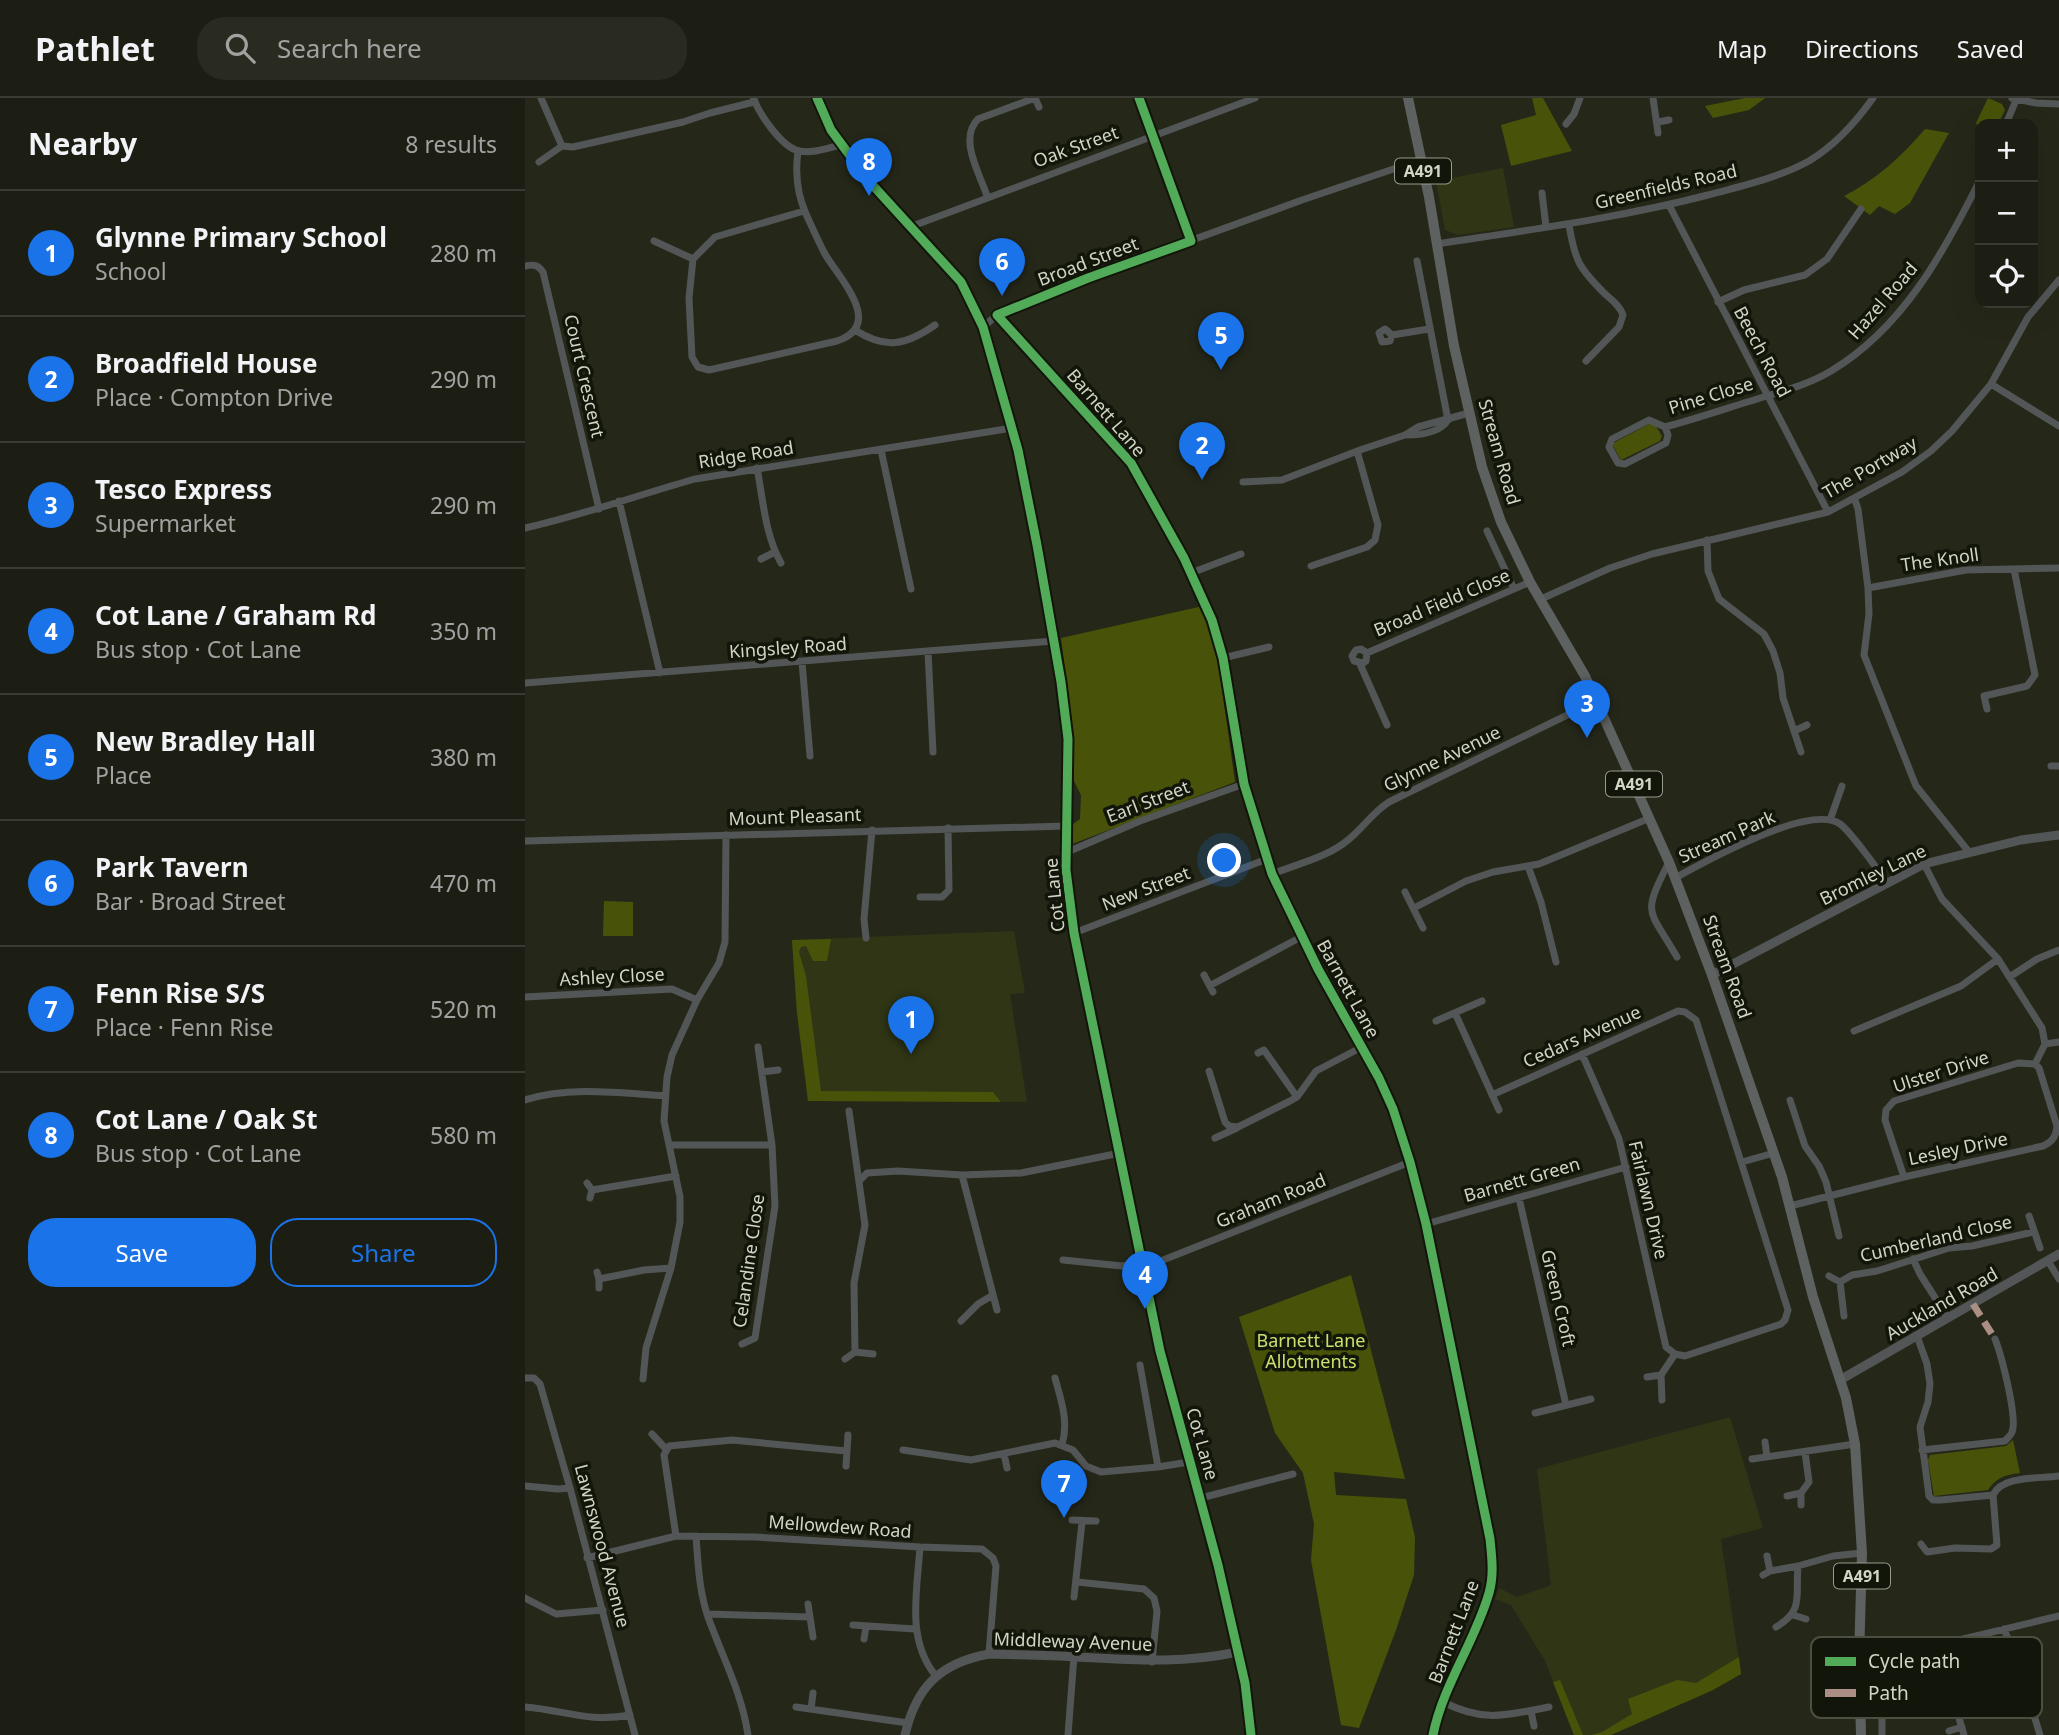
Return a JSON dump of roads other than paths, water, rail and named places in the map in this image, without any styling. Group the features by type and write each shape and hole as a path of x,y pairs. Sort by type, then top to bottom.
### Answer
{"highway":[{"name":"A491","path":"1408,98 1437,244"},
{"name":"Stream Road","path":"1437,244 1454,346 1469,413 1482,467 1501,522 1530,582 1585,676 1650,818 1712,975 1774,1153 1813,1297 1840,1380 1855,1444 1862,1553 1860,1637"}],"street":[{"path":"541,98 562,146"},
{"name":"Cot Lane","path":"817,98 841,145 909,227 961,282 983,327 1012,428 1037,545 1068,739 1065,853 1074,933 1160,1351 1201,1498 1238,1652 1245,1683 1251,1735"},
{"path":"988,196 968,141 971,126 978,119 1035,98 1039,107"},
{"path":"1139,98 1153,135"},
{"name":"Oak Street","path":"909,227 1255,98"},
{"path":"1566,124 1574,114 1580,98"},
{"path":"1653,98 1658,133"},
{"name":"Greenfields Road","path":"1437,244 1569,225 1669,205 1766,179 1809,160 1832,145 1873,98"},
{"path":"2008,119 2015,98 2059,104"},
{"path":"539,162 562,146 573,147 671,125 754,100 763,120 791,148 811,152 841,145"},
{"path":"1658,122 1669,121"},
{"path":"798,151 796,181 804,211 826,255 853,296 857,310 855,330 848,337 837,341 709,370 698,367 692,357 689,298 693,259 715,237 804,211"},
{"name":"Broad Street","path":"997,315 1088,278 1420,160"},
{"name":"Hazel Road","path":"1767,396 1795,389 1830,372 1858,353 1889,323 1928,276 1979,182"},
{"path":"1542,193 1546,227"},
{"name":"Beech Road","path":"1669,205 1828,512"},
{"path":"1718,302 1744,290 1805,275 1827,259 1860,215"},
{"path":"1569,225 1574,255 1586,274 1623,315 1619,327 1586,361"},
{"path":"654,240 693,259"},
{"path":"1417,261 1448,420"},
{"name":"Court Crescent","path":"525,266 539,266 543,272 599,509"},
{"name":"The Portway","path":"1541,599 1610,568 1707,540 1828,512 1855,500 1902,472 1931,451 1952,431 1991,384 2028,317 2059,280"},
{"path":"983,327 997,315"},
{"name":"Barnett Lane","path":"997,315 1131,463 1191,573 1212,620 1223,658 1244,784 1272,874 1301,937 1393,1109 1410,1161 1426,1224 1490,1539 1493,1567 1489,1593 1443,1702 1433,1735"},
{"path":"855,330 875,342 888,344 909,340 935,325"},
{"path":"1392,335 1429,329"},
{"path":"1991,384 2059,426"},
{"name":"Pine Close","path":"1665,427 1668,435 1666,443 1625,464 1618,463 1609,447 1612,439 1650,421 1665,427 1767,396"},
{"path":"1243,482 1282,480 1405,435 1417,427 1469,413"},
{"name":"Ridge Road","path":"525,528 599,509 695,479 1012,428"},
{"path":"881,450 911,589"},
{"path":"1311,566 1367,547 1378,533 1357,451"},
{"path":"758,468 775,552 781,563"},
{"path":"1855,500 1868,587 1869,614 1864,655 1916,786 1969,852"},
{"path":"619,502 660,673"},
{"path":"1487,531 1514,589"},
{"path":"1707,540 1708,571 1719,599 1764,634 1773,651 1780,673 1783,698 1801,752"},
{"path":"761,559 775,552"},
{"path":"1321,553 1324,561"},
{"path":"1191,573 1241,554"},
{"name":"The Knoll","path":"1868,587 1966,570 2059,568"},
{"path":"1987,709 1984,696 2027,686 2035,675 2014,569"},
{"name":"Broad Field Close","path":"1367,653 1530,582"},
{"name":"Kingsley Road","path":"525,683 1054,641"},
{"path":"1223,658 1269,647"},
{"name":"Broad Field Close","path":"1361,649 1367,653 1366,661 1360,664 1354,661 1353,653 1361,649"},
{"path":"928,652 933,752"},
{"path":"802,662 810,756"},
{"path":"1360,664 1387,725"},
{"name":"Glynne Avenue","path":"1272,874 1331,851 1348,840 1389,802 1596,701"},
{"path":"1794,731 1807,725"},
{"name":"Earl Street","path":"1065,853 1153,816 1244,784"},
{"path":"1842,786 1830,820 1841,825 1887,883"},
{"path":"1414,908 1466,881 1493,872 1528,866 1576,850 1650,818"},
{"name":"Stream Park","path":"1675,878 1760,836 1816,818 1830,820"},
{"name":"Mount Pleasant","path":"525,841 1066,826"},
{"path":"920,897 942,897 949,890 948,828"},
{"path":"866,938 864,919 871,830"},
{"path":"643,1379 646,1348 671,1268 680,1222 680,1197 664,1121 665,1096 672,1055 697,1000 719,963 725,942 726,835"},
{"name":"Bromley Lane","path":"1712,975 1924,864 2021,840 2059,835"},
{"name":"New Street","path":"1074,933 1267,859"},
{"path":"1669,862 1653,893 1651,913 1653,922 1677,957"},
{"path":"1924,864 1942,899 1998,959 2042,1028 2045,1044 2035,1064"},
{"path":"1528,866 1541,902 1556,962"},
{"path":"1405,892 1423,928"},
{"path":"1204,975 1212,988 1301,937"},
{"path":"2011,976 2037,959 2059,950"},
{"path":"1854,1031 1961,986 1998,959"},
{"name":"Ashley Close","path":"525,997 673,989 697,1000"},
{"path":"1436,1021 1482,1001"},
{"name":"Cedars Avenue","path":"1492,1095 1678,1011 1685,1012 1696,1020 1742,1162"},
{"path":"1455,1013 1499,1110"},
{"path":"2045,1044 2059,1042"},
{"path":"1215,1138 1272,1112 1297,1097 1316,1071 1362,1047"},
{"name":"Celandine Close","path":"755,1338 775,1206 772,1145 758,1048"},
{"path":"1258,1053 1264,1050 1297,1097"},
{"name":"Fairlawn Drive","path":"1581,1054 1619,1139 1666,1347 1675,1354"},
{"name":"Ulster Drive","path":"1904,1177 1885,1120 1886,1110 1894,1101 2018,1063 2035,1064"},
{"name":"Lesley Drive","path":"1790,1206 2050,1143 2058,1126 2039,1068 2035,1064"},
{"path":"762,1072 778,1070"},
{"path":"1209,1071 1225,1122 1238,1128"},
{"path":"525,1100 593,1091 665,1096"},
{"path":"1790,1100 1805,1146 1819,1166 1831,1196 1839,1236"},
{"path":"849,1111 865,1224 853,1283 855,1352"},
{"path":"669,1145 772,1145"},
{"path":"859,1181 867,1173 898,1171 962,1175 1045,1169 1120,1153"},
{"path":"1663,1400 1661,1375 1675,1354 1685,1356 1775,1327 1787,1316 1788,1310 1742,1162 1774,1153"},
{"name":"Graham Road","path":"1063,1260 1122,1266 1142,1265 1410,1161"},
{"name":"Barnett Green","path":"1426,1224 1626,1167"},
{"path":"962,1175 997,1310"},
{"path":"590,1190 676,1176"},
{"name":"Green Croft","path":"1519,1198 1566,1405"},
{"path":"2029,1216 2040,1248"},
{"name":"Cumberland Close","path":"1840,1282 1852,1275 1877,1271 1949,1248 1972,1246 2033,1232"},
{"path":"1078,1252 1078,1262"},
{"name":"Auckland Road","path":"1840,1380 2059,1254"},
{"path":"1913,1259 1948,1318"},
{"path":"2048,1261 2059,1279"},
{"path":"599,1288 598,1275 671,1268"},
{"path":"1829,1276 1840,1282 1844,1316"},
{"path":"961,1321 978,1304 993,1295"},
{"path":"1917,1336 1927,1364 1930,1384 1928,1402 1920,1427 1929,1496 1933,1500 1941,1500 1993,1495"},
{"name":"Celandine Close","path":"742,1344 755,1338"},
{"name":"Celandine Close","path":"755,1338 764,1346"},
{"path":"1922,1450 2005,1441 2012,1432 2013,1420 2002,1355 1995,1339"},
{"path":"845,1359 855,1352 873,1354"},
{"path":"1140,1365 1158,1467"},
{"path":"1647,1377 1661,1375"},
{"name":"Lawnswood Avenue","path":"525,1378 534,1378 540,1384 635,1735"},
{"path":"1055,1378 1065,1416 1062,1445"},
{"path":"1535,1413 1591,1399"},
{"path":"652,1434 666,1449"},
{"path":"846,1466 848,1435"},
{"path":"676,1536 664,1455 666,1449 675,1444 732,1440 846,1451"},
{"path":"1765,1441 1767,1457"},
{"path":"903,1450 971,1460 1047,1442 1073,1450 1086,1466 1101,1472 1189,1462"},
{"path":"1752,1459 1855,1444"},
{"path":"1801,1505 1801,1493 1809,1482 1805,1452"},
{"path":"1004,1454 1007,1468"},
{"path":"1201,1498 1293,1475"},
{"path":"1921,1544 1927,1552 1991,1549 1997,1545 1993,1495 1996,1489 2004,1483 2059,1476"},
{"path":"525,1486 570,1488"},
{"path":"1787,1496 1801,1493"},
{"path":"1072,1520 1096,1521"},
{"path":"1074,1597 1082,1522"},
{"name":"Mellowdew Road","path":"587,1558 676,1536 755,1537 920,1548 982,1549 993,1558 996,1566 989,1654"},
{"path":"696,1536 699,1577 707,1614 744,1709 747,1735"},
{"path":"920,1548 915,1629 926,1665 936,1676"},
{"path":"1767,1556 1766,1573 1833,1556 1862,1553"},
{"path":"1776,1627 1793,1615 1798,1597 1798,1566"},
{"path":"1077,1582 1144,1589 1154,1598 1157,1611 1152,1662"},
{"path":"525,1598 556,1614 603,1610"},
{"path":"808,1604 813,1637"},
{"path":"707,1614 809,1617"},
{"path":"1793,1615 1807,1619"},
{"path":"1971,1637 2059,1616"},
{"path":"853,1625 915,1629"},
{"path":"864,1639 866,1627"},
{"path":"2004,1629 2007,1637"},
{"name":"Middleway Avenue","path":"905,1735 919,1694 936,1676 965,1660 989,1654 1152,1662 1204,1659 1238,1652"},
{"path":"1068,1735 1074,1657"},
{"path":"811,1709 813,1693"},
{"path":"1443,1702 1464,1713 1485,1716 1549,1707"},
{"path":"525,1707 582,1718 630,1715"},
{"path":"796,1707 908,1723"},
{"path":"1531,1711 1534,1726"},
{"path":"1949,1731 1963,1731 1959,1718"},
{"path":"2035,1718 2040,1735"}],"place":[{"name":"Cot Lane / Oak St","path":"869,196"},
{"name":"Park Tavern","path":"1002,296"},
{"name":"New Bradley Hall","path":"1221,370"},
{"name":"Broadfield House","path":"1202,480"},
{"name":"Tesco Express","path":"1587,738"},
{"name":"Glynne Primary School","path":"911,1054"},
{"name":"Cot Lane / Graham Rd","path":"1145,1309"},
{"name":"Fenn Rise S/S","path":"1064,1518"}],"park label":[{"name":"Barnett Lane Allotments","path":"1311,1351"}]}
